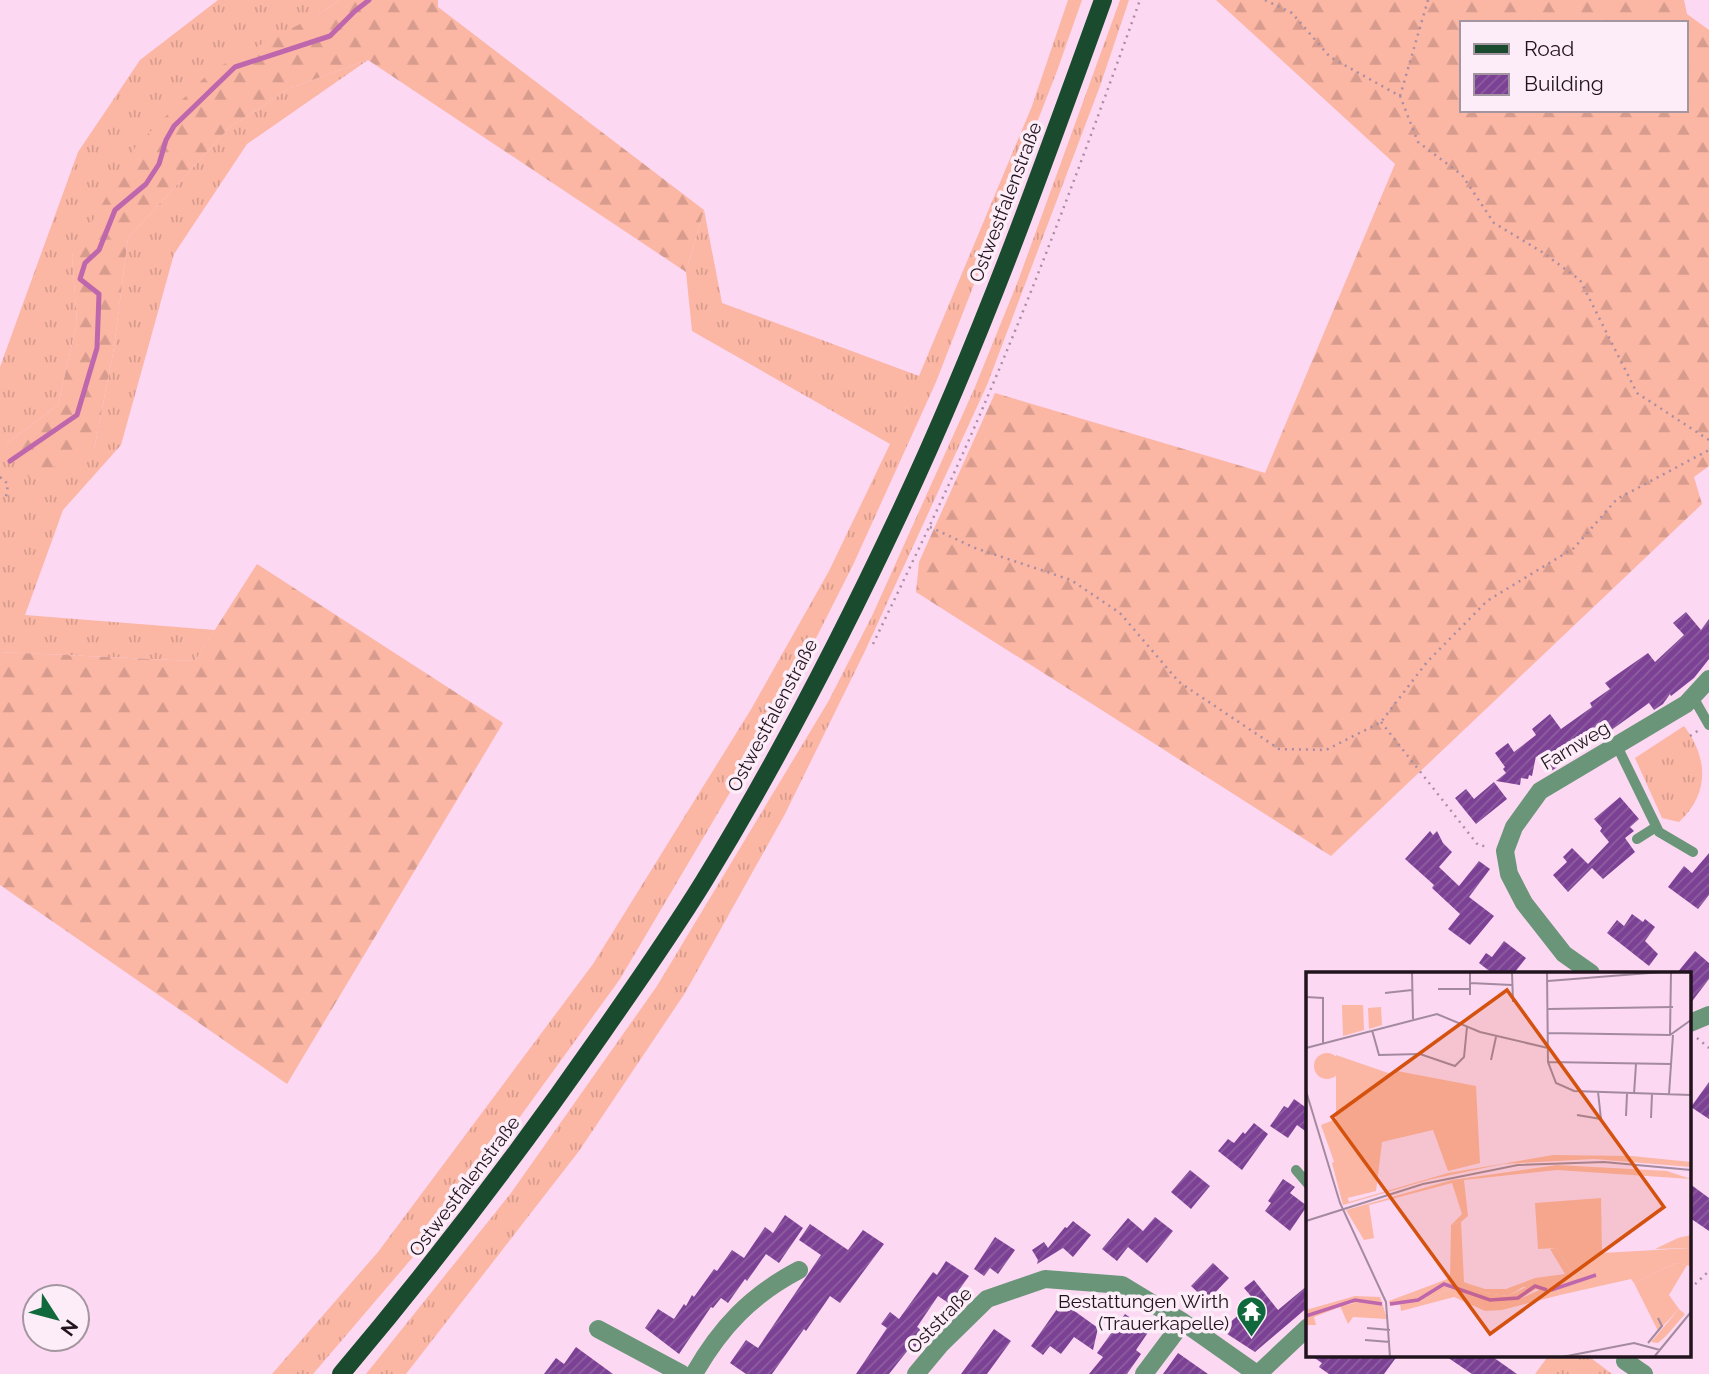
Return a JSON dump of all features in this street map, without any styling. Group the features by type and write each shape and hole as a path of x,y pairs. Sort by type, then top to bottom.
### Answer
{"main road":[{"name":"Ostwestfalenstraße","path":"341,1374 458,1232 546,1114 639,981 703,883 766,775 856,602 946,411 1025,216 1103,0"}],"street":[{"name":"Farnweg","path":"1506,851 1514,827 1540,791 1686,705 1709,679"},
{"path":"1506,851 1510,874 1524,904 1564,954 1590,972"},
{"path":"1692,1022 1709,1015"},
{"path":"694,1374 711,1344 737,1313 776,1282 799,1270"},
{"name":"Oststraße","path":"916,1374 941,1344 987,1299 1045,1279 1122,1286 1183,1322 1257,1374"},
{"path":"1144,1374 1183,1322"},
{"path":"598,1329 682,1374"},
{"path":"1257,1374 1306,1329"},
{"path":"1625,1362 1644,1374"}],"lane":[{"path":"1693,697 1709,725"},
{"path":"1616,744 1659,832 1693,852"},
{"path":"1637,839 1657,827"},
{"path":"1296,1170 1306,1182"}],"path":[{"path":"873,645 930,527 987,398 1079,172 1140,0"},
{"path":"1265,0 1292,13 1330,57 1399,96 1418,142 1462,175 1494,223 1542,252 1580,280 1637,393 1709,440"},
{"path":"1399,96 1428,0"},
{"path":"930,527 975,548 1071,580 1120,613 1179,682 1279,749 1326,750 1381,722 1427,662 1487,601 1574,548 1617,499 1709,450"},
{"path":"0,477 8,484 6,498"},
{"path":"1381,722 1478,845 1506,851"},
{"path":"1692,1033 1709,1048"},
{"path":"1692,1287 1709,1270"}],"green space":[{"path":"218,0 340,0 319,14 72,255 77,322 58,405 6,444 94,450 114,348 128,238 229,128 290,88 368,60 247,144 174,254 121,445 63,510 25,615 215,630 195,661 0,652 0,367 78,152 140,60"},
{"path":"340,0 438,0 438,7 704,210 686,272 368,60 290,88 229,128 128,238 114,348 94,450 29,478 6,444 58,405 77,322 72,256 136,146 211,71 319,14"},
{"path":"1068,0 1082,0 936,382 853,565 755,750 620,979 448,1216 313,1374 272,1374 378,1252 593,964 750,711 829,571 890,444 692,331 686,272 704,210 722,303 919,376 1032,106"},
{"path":"1120,0 1129,0 1100,86 987,385 865,651 785,814 685,993 579,1151 406,1374 366,1374 511,1193 657,986 828,702 872,616 975,387 1018,281"},
{"path":"1216,0 1684,0 1687,14 1709,30 1709,466 1694,477 1702,504 1331,856 916,592 919,562 995,393 1265,473 1395,164"},
{"path":"257,564 503,723 287,1084 0,885 0,652 195,661"},
{"path":"1684,726 1698,751 1702,776 1696,800 1679,822 1662,818 1635,758"},
{"path":"1548,1356 1588,1356 1612,1374 1535,1374"}],"building":[{"path":"1686,612 1701,630 1709,619 1709,659 1694,678 1671,696 1670,694 1663,704 1654,710 1649,703 1610,731 1606,725 1556,761 1559,766 1548,773 1536,756 1532,776 1529,775 1528,779 1521,778 1520,785 1496,781 1506,773 1495,753 1508,743 1514,752 1536,735 1532,729 1550,714 1561,729 1592,707 1590,703 1610,689 1605,683 1648,653 1655,662 1684,635 1673,623"},
{"path":"1494,782 1507,799 1476,824 1455,798 1466,789 1474,799"},
{"path":"1620,797 1639,819 1630,827 1634,831 1625,838 1635,852 1603,879 1592,868 1568,892 1553,875 1567,862 1563,857 1572,848 1588,864 1609,842 1594,819"},
{"path":"1430,831 1433,835 1437,831 1452,852 1439,867 1459,886 1479,861 1490,869 1469,897 1494,916 1470,945 1448,929 1460,914 1432,888 1434,885 1405,859"},
{"path":"1709,853 1709,895 1698,909 1668,887 1684,866 1692,873"},
{"path":"1632,914 1655,927 1645,941 1658,954 1649,966 1607,933 1617,920 1624,926"},
{"path":"1504,941 1526,958 1515,972 1491,972 1479,963 1486,953 1492,957"},
{"path":"1695,951 1709,963 1709,979 1692,1001 1692,972 1678,972"},
{"path":"1709,1082 1709,1119 1692,1106"},
{"path":"1294,1099 1306,1108 1306,1132 1297,1125 1288,1138 1270,1126 1284,1106 1288,1108"},
{"path":"1254,1123 1268,1134 1242,1170 1218,1151 1228,1139 1234,1143"},
{"path":"1190,1170 1210,1186 1191,1209 1171,1192"},
{"path":"1283,1179 1295,1187 1290,1193 1306,1207 1290,1231 1265,1211 1271,1203 1268,1201"},
{"path":"1692,1185 1709,1198 1709,1231 1692,1219"},
{"path":"785,1215 803,1228 779,1263 766,1254 728,1303 721,1298 711,1307 679,1354 645,1328 658,1309 674,1319 732,1250 744,1258 765,1227 773,1233"},
{"path":"1155,1217 1173,1231 1147,1263 1128,1247 1117,1261 1102,1249 1128,1218 1143,1231"},
{"path":"1073,1221 1091,1235 1073,1257 1063,1248 1037,1264 1038,1260 1032,1250 1044,1242 1048,1248"},
{"path":"810,1224 848,1250 863,1230 884,1244 840,1303 830,1296 772,1374 746,1374 730,1363 746,1340 758,1348 821,1255 799,1240"},
{"path":"995,1237 1015,1250 998,1274 990,1268 984,1276 974,1269"},
{"path":"946,1261 969,1276 959,1290 971,1299 964,1306 952,1300 950,1304 938,1296 917,1327 925,1332 915,1347 912,1345 889,1374 856,1374 887,1328 881,1324 890,1312 899,1319 933,1272 937,1275"},
{"path":"1213,1263 1229,1278 1207,1301 1191,1286"},
{"path":"1254,1280 1278,1310 1306,1287 1306,1309 1255,1352 1221,1330 1255,1301 1244,1288"},
{"path":"1062,1302 1098,1328 1093,1350 1074,1337 1061,1354 1050,1346 1043,1355 1031,1346"},
{"path":"1125,1314 1149,1331 1136,1350 1141,1354 1127,1374 1089,1374 1103,1357 1097,1353"},
{"path":"994,1329 1011,1341 987,1374 961,1374"},
{"path":"576,1347 613,1374 544,1374 556,1358 564,1364"},
{"path":"1178,1353 1208,1374 1163,1374"},
{"path":"1312,1356 1397,1356 1384,1374 1329,1374 1319,1367 1322,1363"},
{"path":"1445,1356 1491,1356 1517,1374 1472,1374"}],"waterway":[{"path":"10,461 77,415 97,348 99,294 80,279 85,263 99,250 115,210 146,184 159,164 166,140 174,126 235,67 330,36 369,0"}],"place":[{"name":"Bestattungen Wirth (Trauerkapelle)","path":"1252,1339"}]}
